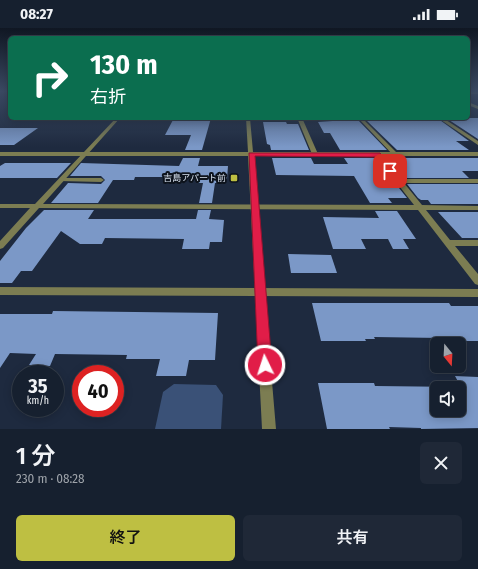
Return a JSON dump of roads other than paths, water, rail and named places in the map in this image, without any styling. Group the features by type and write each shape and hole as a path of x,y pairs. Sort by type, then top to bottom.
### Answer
{"street":[{"path":"0,246 116,120"},
{"path":"249,120 269,429"},
{"path":"301,120 315,154"},
{"path":"362,120 396,155"},
{"path":"443,120 478,143"},
{"path":"2,155 478,154"},
{"path":"378,155 478,281"},
{"path":"398,181 478,181"},
{"path":"0,206 478,208"},
{"path":"447,243 478,243"},
{"path":"0,291 478,294"}],"lane":[{"path":"61,180 101,180"}],"place":[{"name":"吉島アパート前","path":"234,178"}]}
